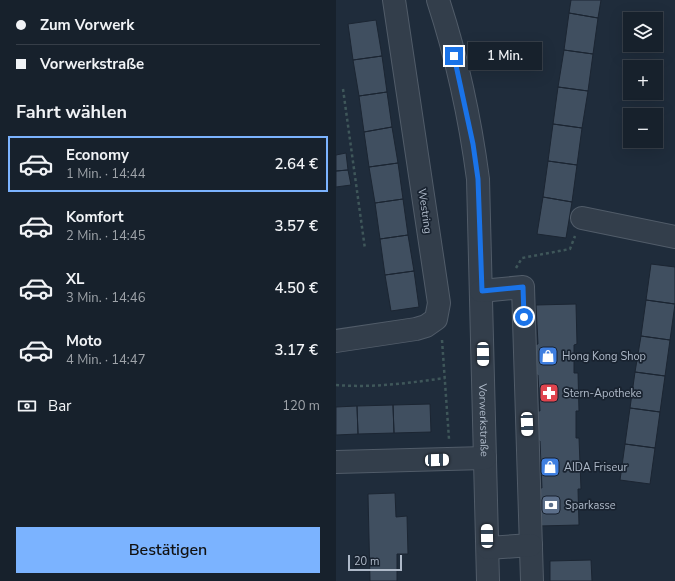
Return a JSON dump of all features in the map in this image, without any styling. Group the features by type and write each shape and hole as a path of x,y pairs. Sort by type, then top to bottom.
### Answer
{"street":[{"name":"Westring","path":"336,341 416,329 426,326 436,319 439,303 394,0"},
{"name":"Vorwerkstraße","path":"438,0 448,30 464,95 478,179 482,291 488,581"},
{"path":"582,218 675,238"},
{"path":"482,291 523,287 532,581"},
{"path":"336,462 485,458"},
{"path":"488,548 531,546"}],"path":[{"path":"342,89 365,249"},
{"path":"513,287 512,275 522,258 570,249 582,218"},
{"path":"441,333 451,459"},
{"path":"336,385 352,386 393,384 445,378"}],"building":[{"path":"571,0 601,0 598,18 569,13"},
{"path":"569,13 598,18 593,54 564,50"},
{"path":"376,20 382,56 353,60 348,24"},
{"path":"564,50 593,54 588,91 558,87"},
{"path":"382,56 387,92 359,96 353,60"},
{"path":"558,87 588,91 582,128 553,124"},
{"path":"387,92 392,127 364,132 359,96"},
{"path":"553,124 582,128 577,165 548,161"},
{"path":"392,127 398,163 369,167 364,132"},
{"path":"346,153 348,170 336,171 336,155"},
{"path":"548,161 577,165 572,202 543,197"},
{"path":"398,163 403,199 375,203 369,167"},
{"path":"348,170 351,185 336,187 336,171"},
{"path":"543,197 572,202 566,238 537,234"},
{"path":"403,199 408,235 380,239 375,203"},
{"path":"408,235 414,271 385,275 380,239"},
{"path":"651,264 675,267 675,304 646,300"},
{"path":"414,271 419,307 391,311 385,275"},
{"path":"646,300 675,304 670,340 641,336"},
{"path":"576,304 577,344 574,345 574,373 578,373 579,411 576,411 576,438 579,438 581,489 578,489 579,525 539,526 538,488 542,488 540,441 537,441 536,411 540,411 538,375 535,375 534,345 538,344 536,305"},
{"path":"641,336 670,340 665,376 635,372"},
{"path":"635,372 665,376 660,412 630,408"},
{"path":"430,404 431,432 394,433 393,405"},
{"path":"393,405 394,433 358,434 357,406"},
{"path":"357,406 358,434 336,435 336,407"},
{"path":"630,408 660,412 655,448 625,444"},
{"path":"625,444 655,448 650,484 620,480"},
{"path":"395,493 396,517 407,516 408,554 397,554 397,581 370,581 368,494"},
{"path":"591,560 592,581 550,581 550,561"}],"place":[{"name":"Hong Kong Shop","path":"548,356"},
{"name":"Stern-Apotheke","path":"549,393"},
{"name":"AIDA Friseur","path":"550,467"},
{"name":"Sparkasse","path":"551,505"}],"route":[{"path":"454,56 464,95 478,179 482,291 523,287 524,317"}]}
